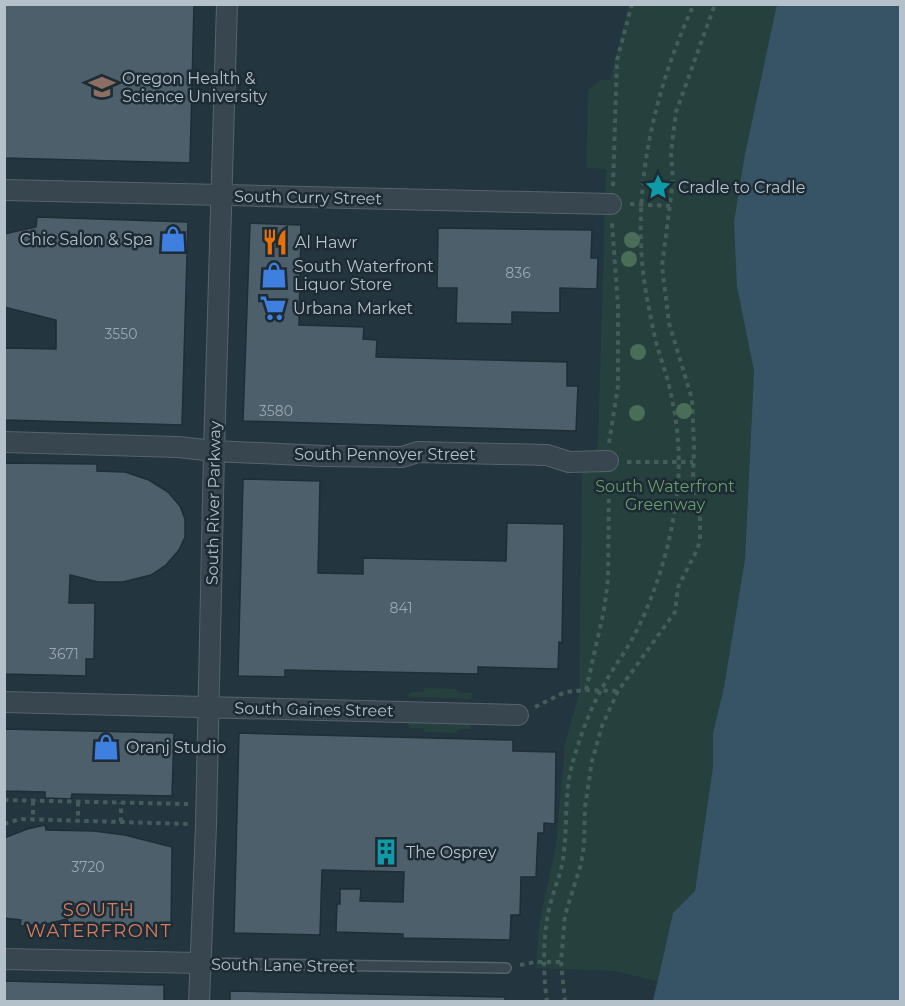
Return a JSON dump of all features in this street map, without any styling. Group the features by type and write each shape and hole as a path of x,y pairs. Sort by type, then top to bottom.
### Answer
{"street":[{"name":"South River Parkway","path":"200,1002 207,805 213,451 227,4"},
{"name":"South Curry Street","path":"4,190 611,204"},
{"name":"South Pennoyer Street","path":"4,442 402,457 418,452 547,455 569,462 608,461"},
{"name":"South Gaines Street","path":"4,702 518,715"},
{"name":"South Lane Street","path":"4,959 200,963"}],"lane":[{"name":"South Lane Street","path":"200,963 506,968"}],"path":[{"path":"586,690 604,610 608,579 608,461 610,429 618,386 618,306 611,204 617,60 632,4"},
{"path":"548,1002 545,962 548,915 562,866 571,767 601,690 635,633 653,596 666,555 676,502 679,462 672,398 656,344 645,288 642,259 643,205 646,157 652,122 670,62 694,4"},
{"path":"565,1002 561,962 565,915 578,880 584,846 585,807 592,761 602,726 618,691 675,612 678,587 697,550 701,529 693,479 692,399 669,323 663,283 662,251 673,181 671,144 676,112 715,4"},
{"path":"643,205 670,206"},
{"path":"608,461 693,462"},
{"path":"518,715 565,692 618,691"},
{"path":"4,800 207,805"},
{"path":"33,801 33,819"},
{"path":"78,802 78,821"},
{"path":"121,803 121,822"},
{"path":"4,824 20,819 33,819 206,825"},
{"path":"506,968 535,962 561,962"}],"green space":[{"name":"South Waterfront Greenway","path":"629,5 777,5 745,154 737,287 754,371 745,559 724,687 713,733 713,766 695,891 673,913 657,981 614,971 536,968 539,924 556,845 565,743 579,694 582,474 598,445 606,169 586,168 588,90 600,80 610,80"},
{"path":"426,688 456,689 460,693 472,693 471,699 407,696 411,692 422,692"},
{"path":"410,722 471,724 471,729 459,729 455,733 425,732 422,728 410,728 407,724"}],"water":[{"path":"777,4 900,5 900,1001 653,1001 673,913 695,891 713,766 713,733 724,687 745,559 754,371 737,287 734,222 745,154"}],"building":[{"name":"Oregon Health & Science University","path":"4,4 194,4 190,163 4,158"},
{"path":"37,217 188,222 182,425 4,420 4,348 56,349 56,320 4,307 4,234 36,227"},
{"path":"250,223 301,225 299,325 364,327 363,339 377,340 376,357 567,362 567,386 578,386 576,431 243,421"},
{"path":"438,228 592,230 591,258 598,258 597,289 560,288 560,313 512,312 512,324 456,323 457,288 437,288"},
{"path":"4,463 97,464 97,471 125,472 149,480 168,492 180,506 185,519 185,537 179,550 166,565 151,575 123,582 98,582 70,575 69,603 95,603 94,659 86,659 86,676 4,674"},
{"path":"243,479 320,481 318,573 363,574 363,558 506,561 507,523 564,524 562,643 559,642 558,669 478,667 478,674 285,670 285,677 238,676"},
{"path":"4,729 174,733 172,796 72,794 71,799 45,798 45,792 4,791"},
{"name":"The Osprey","path":"239,733 513,740 513,751 556,752 555,824 544,823 544,833 538,833 536,877 521,877 520,915 511,915 510,940 403,938 403,934 336,932 340,889 361,889 360,901 403,902 404,872 322,870 320,935 234,933"},
{"path":"45,825 46,830 94,831 125,835 172,847 171,929 69,926 67,919 47,924 20,926 21,920 4,918 4,838"},
{"path":"4,981 164,985 164,1002 4,1002"},
{"path":"230,991 505,997 505,1002 230,1002"}],"place":[{"name":"Oregon Health & Science University","path":"102,87"},
{"name":"Cradle to Cradle","path":"658,187"},
{"name":"Chic Salon & Spa","path":"173,239"},
{"name":"Al Hawr","path":"275,242"},
{"name":"South Waterfront Liquor Store","path":"274,275"},
{"name":"Urbana Market","path":"273,308"},
{"name":"Oranj Studio","path":"106,747"},
{"name":"The Osprey","path":"386,852"}],"district":[{"name":"SOUTH WATERFRONT","path":"99,920"}]}
